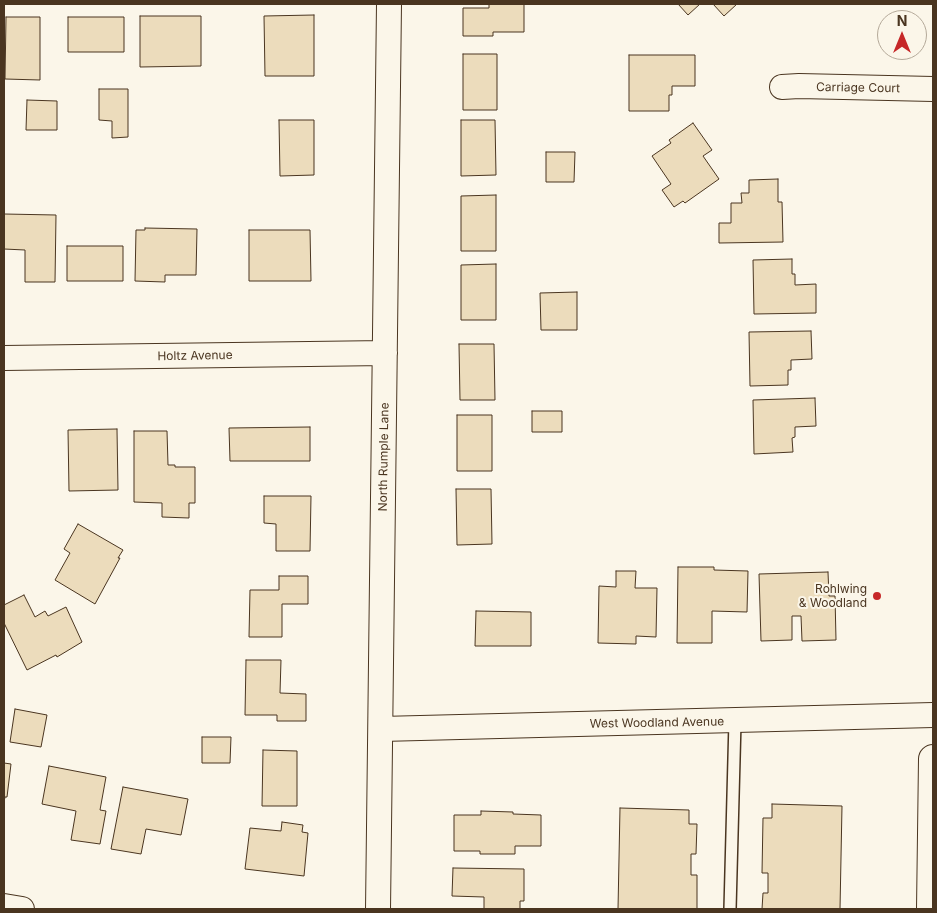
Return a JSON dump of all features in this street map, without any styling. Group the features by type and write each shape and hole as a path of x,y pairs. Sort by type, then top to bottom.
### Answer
{"main road":[{"path":"931,909 933,759"}],"street":[{"name":"North Rumple Lane","path":"378,909 389,4"},
{"name":"Carriage Court","path":"782,87 933,89"},
{"name":"Holtz Avenue","path":"4,358 385,353"},
{"name":"West Woodland Avenue","path":"381,730 933,715"},
{"path":"4,906 22,909"}],"lane":[{"path":"730,909 735,721"}],"building":[{"path":"489,4 524,4 524,32 493,32 493,36 463,36 463,8 489,8"},
{"path":"678,4 700,4 688,15"},
{"path":"713,4 737,4 724,16"},
{"path":"314,15 314,76 265,76 264,16"},
{"path":"140,16 201,16 201,66 140,67"},
{"path":"6,17 40,17 40,80 5,79"},
{"path":"68,17 124,17 124,52 68,52"},
{"path":"463,54 497,54 497,110 463,110"},
{"path":"629,55 695,55 695,86 672,86 672,95 669,95 669,111 629,111"},
{"path":"99,89 128,89 128,137 112,138 112,121 99,120"},
{"path":"27,100 57,101 57,130 26,130"},
{"path":"279,120 314,120 314,175 280,176"},
{"path":"461,120 495,120 496,175 461,176"},
{"path":"693,123 712,150 703,156 719,179 685,203 683,201 674,207 662,190 671,184 652,156 671,143 669,140"},
{"path":"546,152 575,152 574,182 546,182"},
{"path":"778,179 778,202 782,202 783,242 719,243 719,223 731,223 731,203 742,203 741,193 749,193 749,180"},
{"path":"496,195 496,251 461,251 461,196"},
{"path":"4,214 56,215 55,282 25,282 25,250 4,249"},
{"path":"145,228 197,229 196,275 165,275 165,282 135,281 136,230 145,230"},
{"path":"249,230 310,230 311,281 249,281"},
{"path":"67,246 123,246 123,281 67,281"},
{"path":"792,259 792,274 795,274 795,285 816,284 816,313 754,314 753,260"},
{"path":"496,264 496,320 461,320 461,265"},
{"path":"577,292 577,330 541,330 540,293"},
{"path":"811,331 812,359 791,360 791,370 788,370 788,385 750,386 749,332"},
{"path":"459,344 494,344 495,400 460,400"},
{"path":"815,398 816,426 795,427 795,437 792,438 793,452 754,454 753,400"},
{"path":"532,411 562,411 562,432 532,432"},
{"path":"457,415 492,415 492,471 457,471"},
{"path":"310,427 310,461 230,461 229,428"},
{"path":"117,429 118,490 69,491 68,430"},
{"path":"134,431 167,431 168,465 195,467 195,503 189,503 189,518 162,517 162,503 134,502"},
{"path":"456,489 491,489 492,544 457,545"},
{"path":"264,496 311,496 310,551 276,551 276,524 264,523"},
{"path":"78,524 123,550 95,604 55,580 70,553 64,549"},
{"path":"678,567 714,567 714,570 748,571 747,612 712,611 712,643 677,643"},
{"path":"616,571 636,571 635,588 657,588 656,637 636,636 636,644 598,643 599,586 616,587"},
{"path":"828,572 829,596 835,596 836,640 802,641 801,616 792,616 792,640 761,641 759,574"},
{"path":"279,576 308,576 308,604 282,604 282,637 249,637 250,590 279,590"},
{"path":"24,595 35,617 45,611 48,616 66,607 82,642 57,657 56,655 27,670 4,623 4,605"},
{"path":"476,611 531,612 531,646 475,646"},
{"path":"246,660 281,660 280,693 306,694 306,721 277,721 277,715 245,715"},
{"path":"15,709 47,715 41,747 10,742"},
{"path":"202,737 231,737 230,763 202,763"},
{"path":"263,750 297,751 297,806 262,806"},
{"path":"4,763 11,764 7,797 5,797 4,802"},
{"path":"49,766 106,777 100,810 106,811 100,844 71,840 76,811 42,804"},
{"path":"123,787 188,799 181,835 146,829 141,854 111,849"},
{"path":"772,804 842,806 840,909 762,909 763,893 768,893 768,873 762,873 763,818 772,818"},
{"path":"620,808 689,810 689,824 697,824 696,854 691,854 691,875 697,875 697,909 618,909"},
{"path":"481,811 541,815 541,846 515,846 515,854 480,854 480,851 454,851 454,815 481,815"},
{"path":"282,822 303,825 302,832 308,833 304,876 245,869 250,828 281,831"},
{"path":"453,868 524,869 524,901 520,901 520,909 484,909 484,897 452,896"}],"place":[{"name":"Rohlwing & Woodland","path":"877,596"}]}
